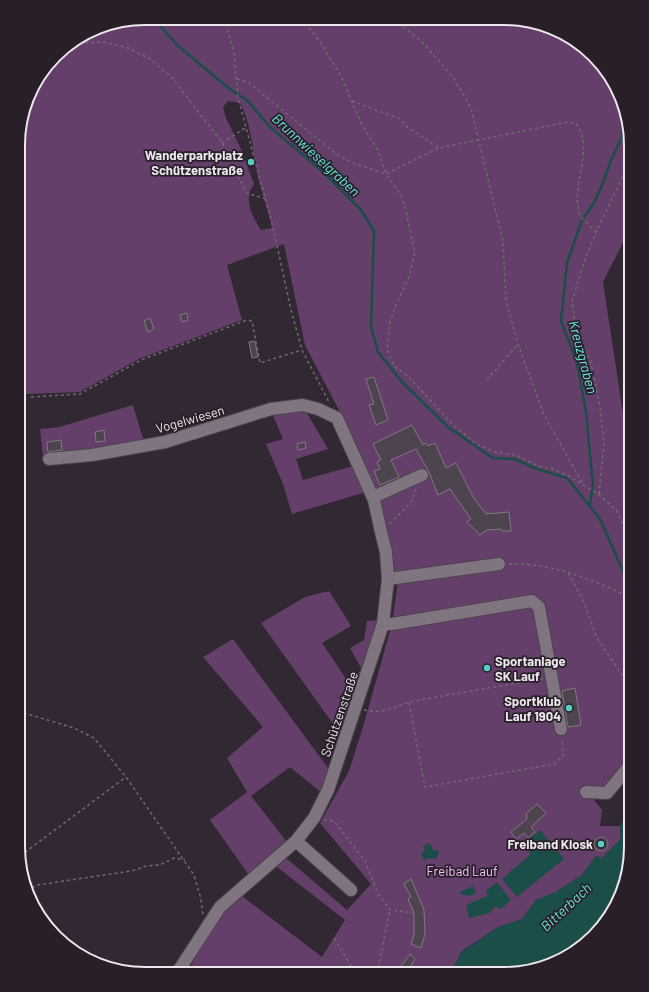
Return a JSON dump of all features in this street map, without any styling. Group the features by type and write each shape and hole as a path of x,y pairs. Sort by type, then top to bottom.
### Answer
{"street":[{"name":"Vogelwiesen","path":"49,459 92,455 165,442 272,409 303,405 318,409 337,418"},
{"name":"Schützenstraße","path":"181,967 220,907 296,841 314,818 328,790 383,624 388,579 386,552 373,497 337,418"},
{"path":"373,497 422,475"},
{"path":"388,579 500,564"},
{"path":"383,624 392,624 532,601 539,608 561,729"},
{"path":"586,792 607,794 624,773"},
{"path":"296,841 351,890"}],"path":[{"path":"226,25 234,52 238,98 245,128 266,199 291,310 302,350 330,404"},
{"path":"307,25 322,45 342,78 361,123 378,150 386,174 400,195 415,253 409,277 390,322 387,349 394,366 409,377 452,424 476,444 495,452 516,455 538,466 552,469 583,484 598,494 616,510 624,526"},
{"path":"401,25 422,42 453,77 471,108 503,242 506,300 518,344 544,415 583,484"},
{"path":"82,43 104,42 128,48 150,59 173,79 222,143 247,193 266,199"},
{"path":"237,79 248,82 336,154 355,164 386,174 439,148 568,122 576,124 581,133 583,150 578,202 580,215 596,232"},
{"path":"352,101 400,119 407,127 439,148"},
{"path":"222,143 245,128"},
{"path":"598,494 604,444 600,407 591,362 577,338 572,302 582,268 596,232 624,174"},
{"path":"31,397 80,394 141,360 247,320 252,321 260,363 302,350"},
{"path":"487,380 518,344"},
{"path":"381,532 411,502 422,475"},
{"path":"500,564 532,564 550,567 624,595"},
{"path":"568,573 583,600 597,638 624,678"},
{"path":"356,708 371,712 386,710 409,703 551,677"},
{"path":"409,703 424,787 554,764 564,756 561,729"},
{"path":"25,712 74,728 94,738 126,777 194,875 201,899 202,933"},
{"path":"25,852 126,777"},
{"path":"314,818 334,821 365,860 378,894 390,910 414,913"},
{"path":"32,888 37,885 131,871 147,866 160,865 174,858 185,860"},
{"path":"378,967 390,910"},
{"path":"334,938 352,967"}],"green space":[{"name":"Freibad Lauf","path":"137,25 504,25 520,26 550,34 577,50 589,60 599,72 615,99 622,121 624,145 624,241 603,282 624,420 624,769 605,790 582,785 602,810 600,826 620,826 621,839 602,858 596,856 582,875 556,892 536,900 522,919 498,927 462,951 454,967 190,967 219,913 243,897 322,957 345,920 277,867 286,858 347,910 371,884 320,823 349,771 392,624 399,574 392,569 390,540 376,491 355,441 305,345 284,244 227,265 242,320 139,359 80,392 26,394 25,399 26,129 34,99 45,78 66,55 78,45 99,34 121,27","holes":["228,101 240,103 250,130 258,177 272,228 261,230 252,213 249,196 254,184 241,149 226,118 223,107"]},
{"path":"133,405 144,442 93,453 43,457 40,429 59,427"},
{"path":"304,408 328,449 296,459 303,480 353,466 366,492 292,514 283,484 266,444 283,439 271,411"},
{"path":"329,591 351,626 322,643 347,680 362,670 350,648 364,640 367,621 379,620 343,738 261,623 305,597"},
{"path":"233,639 331,772 323,794 290,767 251,796 287,842 249,875 210,820 247,792 227,758 263,727 203,657"}],"water":[{"name":"Bitterbach","path":"624,821 624,855 618,886 604,914 583,937 564,951 543,961 528,965 512,967 454,967 462,952 498,927 522,919 536,900 556,892 582,875 596,856 602,858 621,839 620,826"},
{"path":"540,830 564,859 517,897 502,879 530,855 529,848 525,842"},
{"path":"429,843 432,849 438,851 439,854 436,859 430,858 424,860 421,854 425,850 423,847"},
{"path":"497,882 511,900 501,909 495,906 490,913 469,918 466,905 487,896 486,891"},
{"path":"473,886 476,893 470,896 460,894 460,892"}],"building":[{"path":"187,313 188,320 182,322 180,315"},
{"path":"150,318 154,329 148,332 144,321"},
{"path":"255,341 258,357 252,358 249,342"},
{"path":"374,377 388,420 376,425 369,405 374,404 366,379"},
{"path":"412,425 423,445 426,443 428,446 435,443 446,468 456,463 473,497 486,514 509,512 511,531 502,531 501,529 487,530 480,535 467,522 471,519 450,489 438,495 429,472 416,449 391,460 399,477 380,485 374,471 380,469 377,462 381,460 373,444"},
{"path":"104,430 105,441 96,442 95,432"},
{"path":"61,440 62,450 48,452 47,442"},
{"path":"305,442 306,448 298,450 297,444"},
{"name":"Sportklub Lauf 1904","path":"575,688 581,725 568,727 562,691"},
{"path":"537,804 546,813 531,827 535,832 528,838 524,833 516,839 511,832 527,819 526,814"},
{"name":"Freiband Kiosk","path":"598,837 604,837 608,841 608,847 604,851 598,851 594,847 594,841"},
{"path":"411,879 424,910 425,934 421,948 411,944 414,935 414,913 408,899 411,897 404,884"},
{"path":"410,954 415,959 410,967 401,966"}],"waterway":[{"name":"Brunnwieselgraben","path":"160,25 177,45 231,90 247,100 270,127 322,171 361,210 374,231 371,327 378,352 402,382 448,427 493,458 515,459 537,469 567,478 600,519 624,573"},
{"name":"Kreuzgraben","path":"590,504 593,486 586,412 577,363 561,321 567,263 582,220 594,203 622,137 622,124"}],"place":[{"name":"Wanderparkplatz Schützenstraße","path":"251,162"},
{"name":"Sportanlage SK Lauf","path":"487,668"},
{"name":"Sportklub Lauf 1904","path":"569,708"},
{"name":"Freiband Kiosk","path":"601,844"}]}
